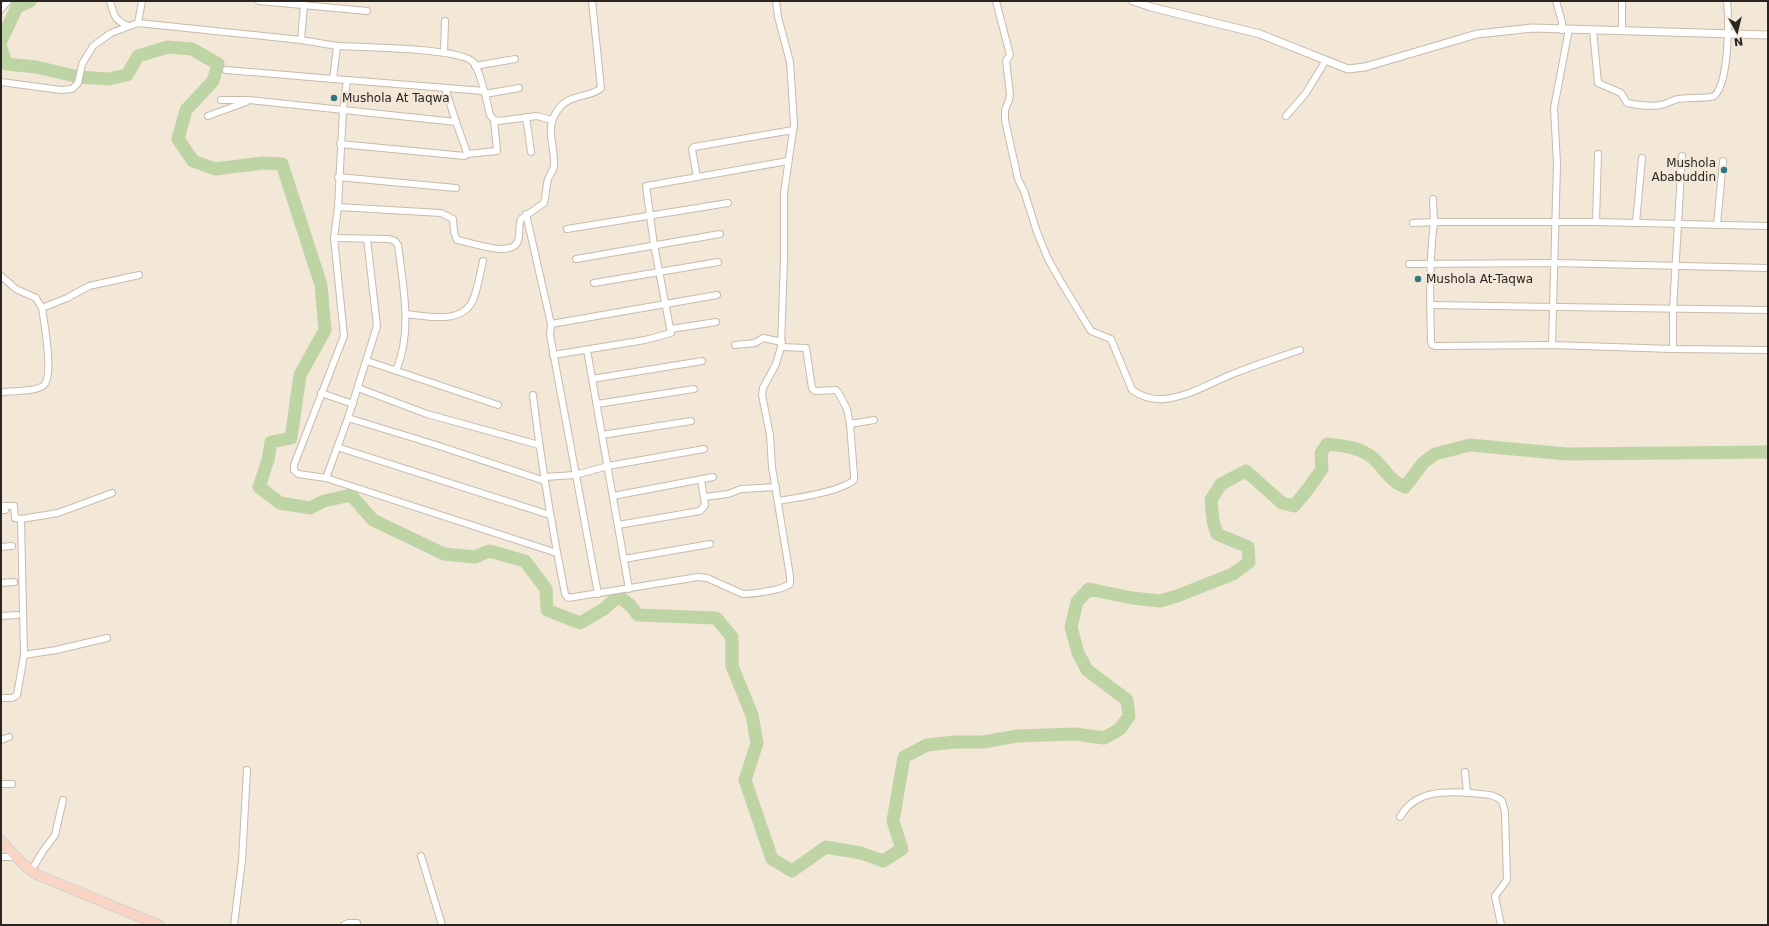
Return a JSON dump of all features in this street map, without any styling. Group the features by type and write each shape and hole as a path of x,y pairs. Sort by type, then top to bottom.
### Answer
{"main road":[{"path":"1,840 15,857 31,871 144,922 158,925"}],"street":[{"path":"1,9 8,1"},
{"path":"110,1 116,18 119,22 128,26"},
{"path":"138,23 142,1"},
{"path":"259,1 304,5 319,3 367,11"},
{"path":"338,207 448,215 453,219 454,232 457,240 499,250 513,248 517,244 521,219 526,214 540,207 544,203 548,180 554,166 550,133 552,120 561,106 568,101 601,88 592,1"},
{"path":"533,395 550,515 566,596 568,598 573,599 698,577 707,578 743,594 788,585 791,581 776,487 770,434 762,395 763,388 776,364 782,345 784,193 793,130 790,62 778,17 776,1"},
{"path":"996,1 1010,55 1006,61 1010,100 1005,110 1005,120 1018,179 1024,191 1043,246 1061,282 1091,331 1111,339 1132,390 1138,395 1148,398 1163,399 1178,396 1300,350"},
{"path":"1133,1 1151,7 1260,34 1348,69 1357,69 1478,34 1532,28 1768,35"},
{"path":"1552,345 1554,222 1557,164 1554,108 1566,30 1556,1"},
{"path":"1622,1 1622,30"},
{"path":"1593,30 1598,83 1621,93 1627,103 1659,105 1684,98 1705,98 1714,95 1722,79 1728,34 1727,1"},
{"path":"301,40 304,5"},
{"path":"444,52 445,21"},
{"path":"1,82 66,90 72,89 78,83 82,64 93,46 101,39 128,26 138,23 301,40 337,46 444,52 465,57 473,62 484,92 490,115 494,120 497,151 461,156 340,144"},
{"path":"333,79 337,46"},
{"path":"475,66 515,59"},
{"path":"1286,116 1306,93 1326,60"},
{"path":"226,70 484,92 519,88"},
{"path":"347,80 340,144 338,207 334,238 344,336 294,465 294,470 298,474 326,478 557,553"},
{"path":"446,88 467,154"},
{"path":"221,100 249,100 456,122"},
{"path":"208,116 249,100"},
{"path":"494,120 500,121 537,116 552,120"},
{"path":"526,117 531,152"},
{"path":"697,177 692,149 694,147 793,130"},
{"path":"1596,222 1598,154"},
{"path":"1673,349 1673,309 1682,156"},
{"path":"1636,223 1642,158"},
{"path":"554,355 671,333 654,245 646,186 788,161"},
{"path":"1717,225 1723,161"},
{"path":"338,177 456,188"},
{"path":"1433,199 1434,222 1430,305 1432,345 1552,345 1768,350"},
{"path":"567,229 728,203"},
{"path":"526,214 551,324 550,335 598,594"},
{"path":"1412,224 1434,222 1596,222 1768,226"},
{"path":"576,258 720,234"},
{"path":"334,238 390,239 395,241 398,245 406,314 405,341 396,371"},
{"path":"326,478 353,404 377,326 367,238"},
{"path":"406,314 448,317 466,310 474,299 483,261"},
{"path":"594,282 718,262"},
{"path":"1409,264 1554,263 1768,268"},
{"path":"42,308 67,298 89,286 139,275"},
{"path":"1,276 16,289 36,298 42,308 48,347 48,379 44,385 37,389 1,392"},
{"path":"551,324 717,295"},
{"path":"1430,305 1768,310"},
{"path":"671,328 716,322"},
{"path":"736,345 755,343 763,338 782,345 806,348 812,388 815,391 836,390 847,409 850,424 854,480 842,486 811,496 778,501"},
{"path":"587,350 629,589"},
{"path":"367,361 498,405"},
{"path":"592,378 702,361"},
{"path":"358,388 427,414 539,445"},
{"path":"597,404 694,389"},
{"path":"321,393 353,404"},
{"path":"348,418 544,479 575,475 608,466 704,449"},
{"path":"602,435 691,420"},
{"path":"850,424 874,420"},
{"path":"337,447 550,515"},
{"path":"613,496 713,477"},
{"path":"618,525 700,510 705,505 701,480"},
{"path":"704,497 728,494 741,489 776,487"},
{"path":"2,509 14,506 15,518 21,519 58,513 112,493"},
{"path":"1,698 12,698 17,695 24,656 21,519"},
{"path":"624,559 710,544"},
{"path":"1,547 12,546"},
{"path":"1,583 14,582"},
{"path":"1,616 17,615"},
{"path":"24,656 107,638"},
{"path":"1,740 9,737"},
{"path":"234,925 242,861 247,770"},
{"path":"1465,772 1467,793"},
{"path":"1,784 12,784"},
{"path":"1400,817 1408,805 1425,796 1437,793 1467,793 1495,796 1502,801 1504,805 1507,880 1495,895 1500,925"},
{"path":"31,871 42,850 55,835 63,800"},
{"path":"421,856 442,925"},
{"path":"1,857 15,857"},
{"path":"344,925 348,923 357,923"}],"waterway":[{"path":"1,41 17,7 30,1"},
{"path":"1,48 6,64 36,67 79,77 108,79 127,75 138,56 168,47 192,49 218,64 213,81 186,110 178,139 193,161 215,169 263,163 282,164 321,285 325,330 300,375 291,438 271,442 268,460 259,487 280,503 310,508 324,501 351,495 373,520 444,554 475,557 489,551 525,561 546,589 547,610 580,623 604,609 618,596 630,605 638,615 716,618 732,637 732,666 752,715 757,743 745,780 772,859 792,871 826,847 861,853 883,861 902,849 893,821 904,757 927,745 955,742 983,742 1018,736 1075,734 1104,738 1120,729 1129,716 1127,700 1087,670 1078,653 1071,627 1077,602 1089,589 1132,598 1160,601 1177,596 1233,574 1249,562 1248,547 1217,534 1213,521 1211,500 1221,484 1246,471 1282,503 1294,506 1322,469 1321,453 1327,444 1355,449 1368,454 1393,480 1405,487 1423,463 1435,454 1470,445 1566,454 1768,452"}],"place":[{"name":"Mushola At Taqwa","path":"334,98"},
{"name":"Mushola Ababuddin","path":"1724,170"},
{"name":"Mushola At-Taqwa","path":"1418,279"}]}
